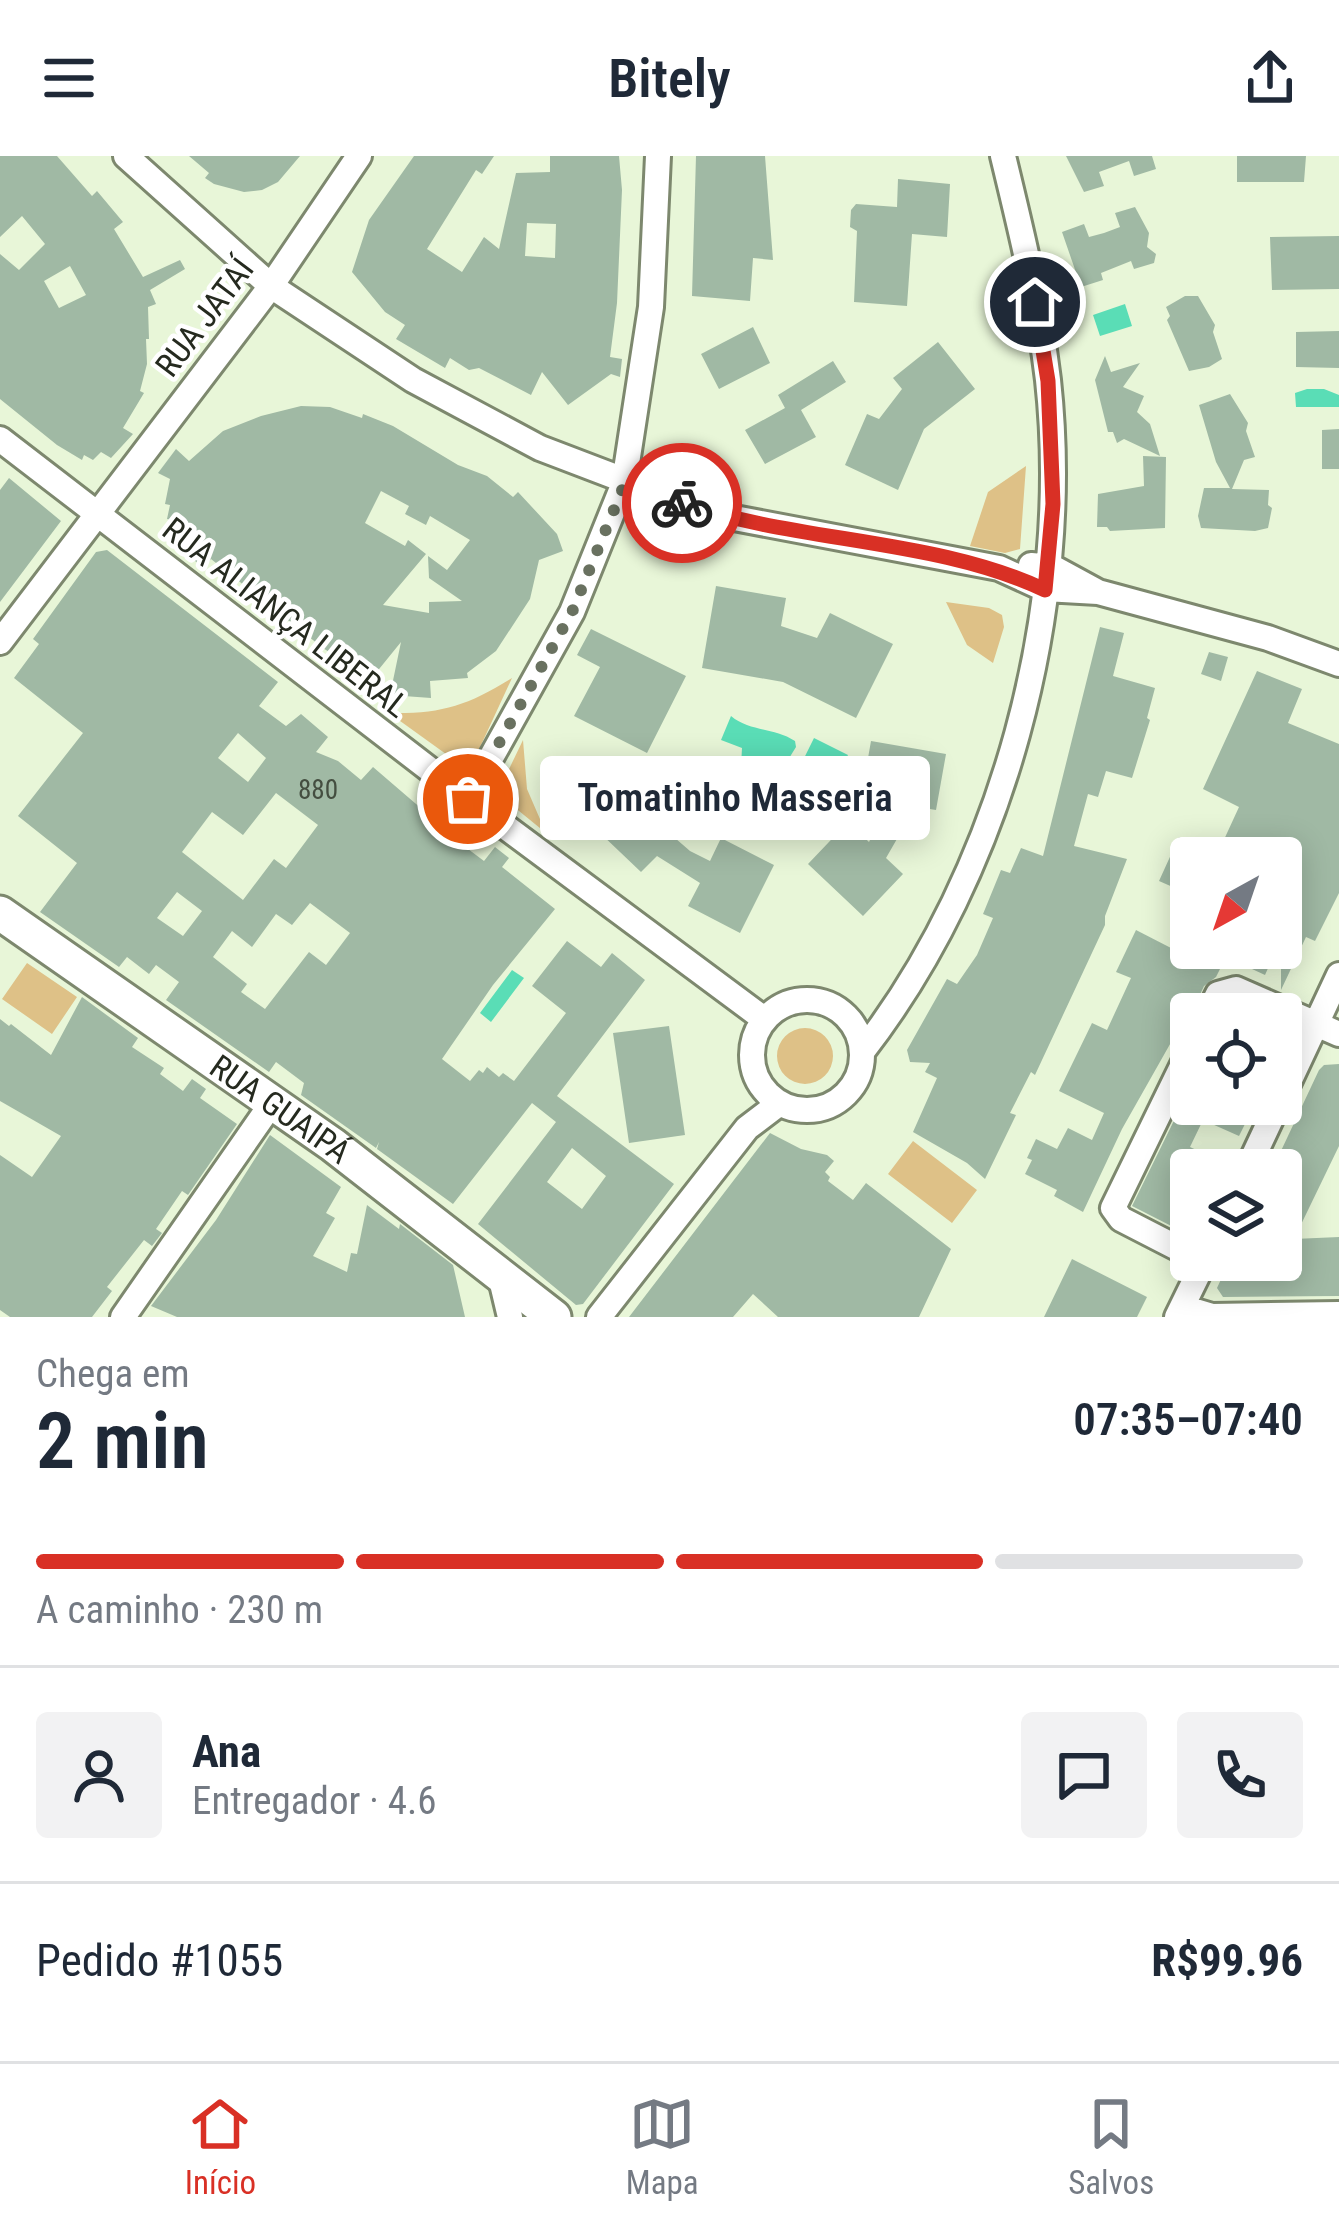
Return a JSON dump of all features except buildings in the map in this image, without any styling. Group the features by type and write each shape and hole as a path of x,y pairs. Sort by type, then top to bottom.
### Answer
{"main road":[{"name":"RUA GUAIPÁ","path":"0,913 383,1183 554,1317"}],"street":[{"path":"126,156 271,286 345,338 540,448 713,514 1046,578 1268,638 1339,664"},
{"path":"468,799 572,612 625,483 651,307 658,156"},
{"path":"758,1081 780,1103 803,1110 832,1105 854,1084 862,1052 905,992 961,893 1016,736 1046,578 1053,504 1048,381 1029,262 1003,156"},
{"name":"RUA JATAÍ","path":"0,642 271,286 351,162"},
{"name":"RUA ALIANÇA LIBERAL","path":"0,439 468,799 764,1019"},
{"path":"1302,1068 1327,1030 1339,975"},
{"path":"853,1024 905,992"},
{"path":"747,1128 758,1081 752,1049 764,1019 793,1001 826,1003 853,1024 862,1052"},
{"path":"1170,1091 1112,1208 1121,1219 1170,1244"},
{"path":"131,1315 272,1103"},
{"path":"599,1317 747,1128 780,1103"},
{"path":"500,1275 510,1317"},
{"path":"1191,1281 1179,1312 1339,1314"}],"shaded area":[{"path":"1125,304 1132,326 1100,336 1093,315"},
{"path":"1307,389 1339,395 1339,407 1296,407 1295,393"},
{"path":"1026,466 1020,549 1005,553 970,546 988,492"},
{"path":"946,602 989,608 1002,615 1004,627 993,663 967,645"},
{"path":"512,678 475,758 464,767 389,713 453,706"},
{"path":"731,716 795,741 783,768 774,773 770,799 764,806 757,805 740,785 742,748 721,740"},
{"path":"814,738 848,755 807,838 773,821"},
{"path":"523,740 527,789 546,833 499,790"},
{"path":"27,963 77,997 52,1034 2,999"},
{"path":"512,970 524,978 491,1022 480,1013"},
{"path":"805,1028 825,1036 833,1056 825,1076 805,1084 785,1076 777,1056 785,1036"},
{"path":"913,1141 977,1190 952,1223 888,1174"}],"way so far":[{"path":"468,799 572,612 625,483 682,503"}],"place":[{"name":"Tomatinho Masseria","path":"468,799"}],"route":[{"path":"682,503 713,514 999,568 1045,590 1053,504 1048,381 1035,302"}]}
